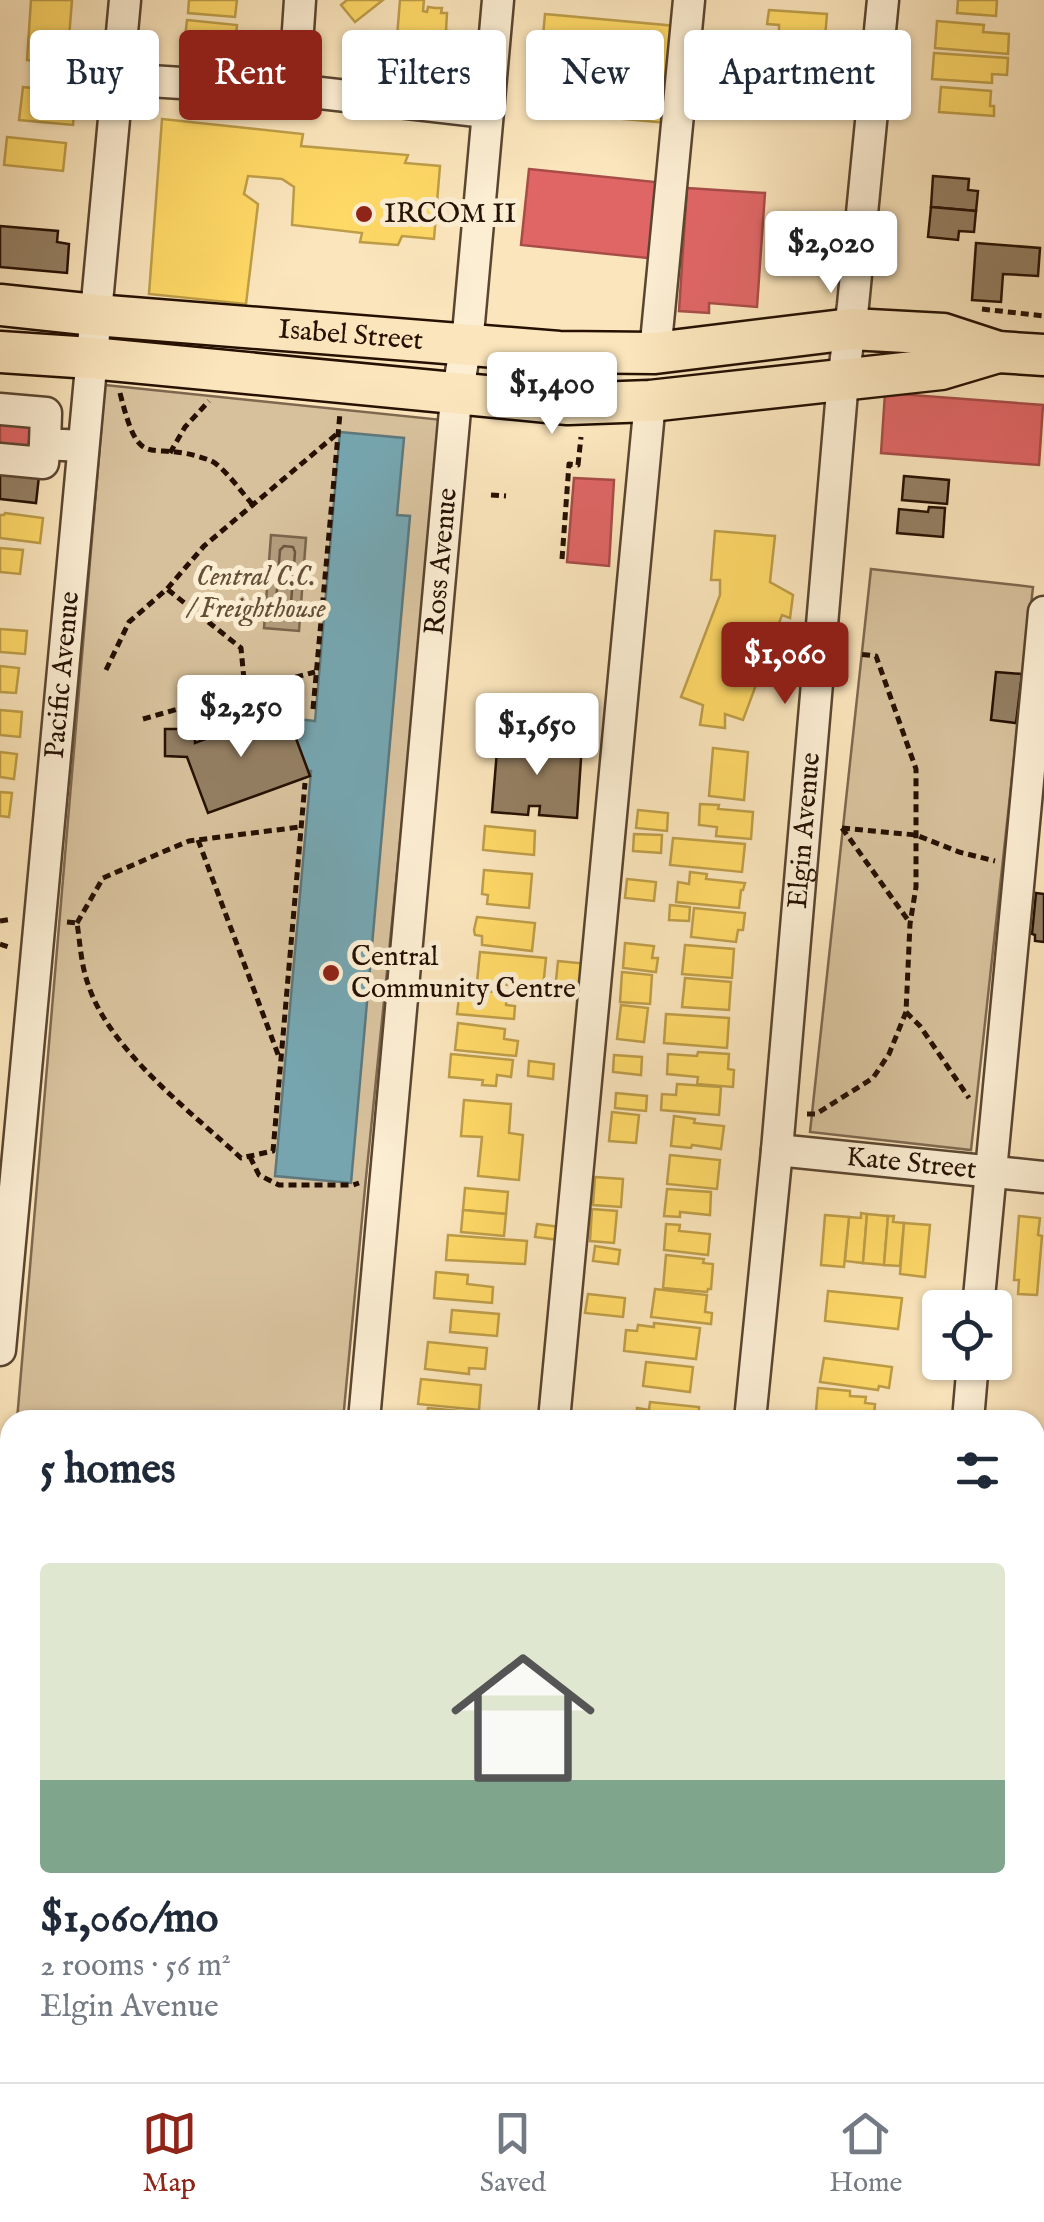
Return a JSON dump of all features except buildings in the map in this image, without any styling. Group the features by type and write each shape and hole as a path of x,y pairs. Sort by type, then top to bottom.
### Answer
{"main road":[{"name":"Isabel Street","path":"0,305 591,353 655,352 851,329 944,334 998,352 1044,355"},
{"name":"Isabel Street","path":"0,352 107,369 457,392 568,404 650,402 941,369 998,352"}],"street":[{"name":"Pacific Avenue","path":"122,30 125,0"},
{"path":"298,30 300,0"},
{"name":"Ross Avenue","path":"495,30 498,0"},
{"path":"655,352 690,0"},
{"name":"Elgin Avenue","path":"751,1410 843,380 883,0"},
{"name":"Pacific Avenue","path":"0,1350 25,920 82,446 107,369 95,315 114,120"},
{"name":"Ross Avenue","path":"365,1410 485,120"},
{"path":"555,1410 650,402"},
{"path":"0,409 46,413 43,463 0,459"},
{"path":"45,444 82,446"},
{"path":"980,1290 1044,612"},
{"name":"Kate Street","path":"777,1150 1044,1176"},
{"path":"969,1410 971,1380"}],"path":[{"path":"107,369 136,443 146,450 212,460 253,505"},
{"path":"170,453 185,426 214,397"},
{"path":"313,709 341,400"},
{"path":"106,670 129,622 167,590 204,546 338,433"},
{"path":"562,559 569,464 578,464 581,434"},
{"path":"491,495 506,496"},
{"path":"167,590 241,648 245,690"},
{"path":"816,1114 872,1078 889,1054 906,1012 910,924 916,887 916,769 876,656 858,654"},
{"path":"144,719 316,672"},
{"path":"301,827 198,840 172,848 103,878 77,923 88,984 106,1022 148,1072 241,1158 273,1152 305,783"},
{"path":"910,924 842,828 916,835 959,852 1020,868"},
{"path":"198,840 280,1060"},
{"path":"0,921 77,923"},
{"path":"0,944 10,947"},
{"path":"906,1012 995,1131"},
{"path":"250,1157 259,1175 279,1185 354,1185 386,1174"}],"green space":[{"name":"Central C.C. / Freighthouse","path":"105,385 443,420 344,1410 18,1410"},
{"path":"871,569 1033,587 971,1150 810,1132"}],"water":[{"path":"271,535 306,538 299,631 264,628"}],"place":[{"name":"IRCOM II","path":"364,214"},
{"name":"Central Community Centre","path":"331,973"}]}
